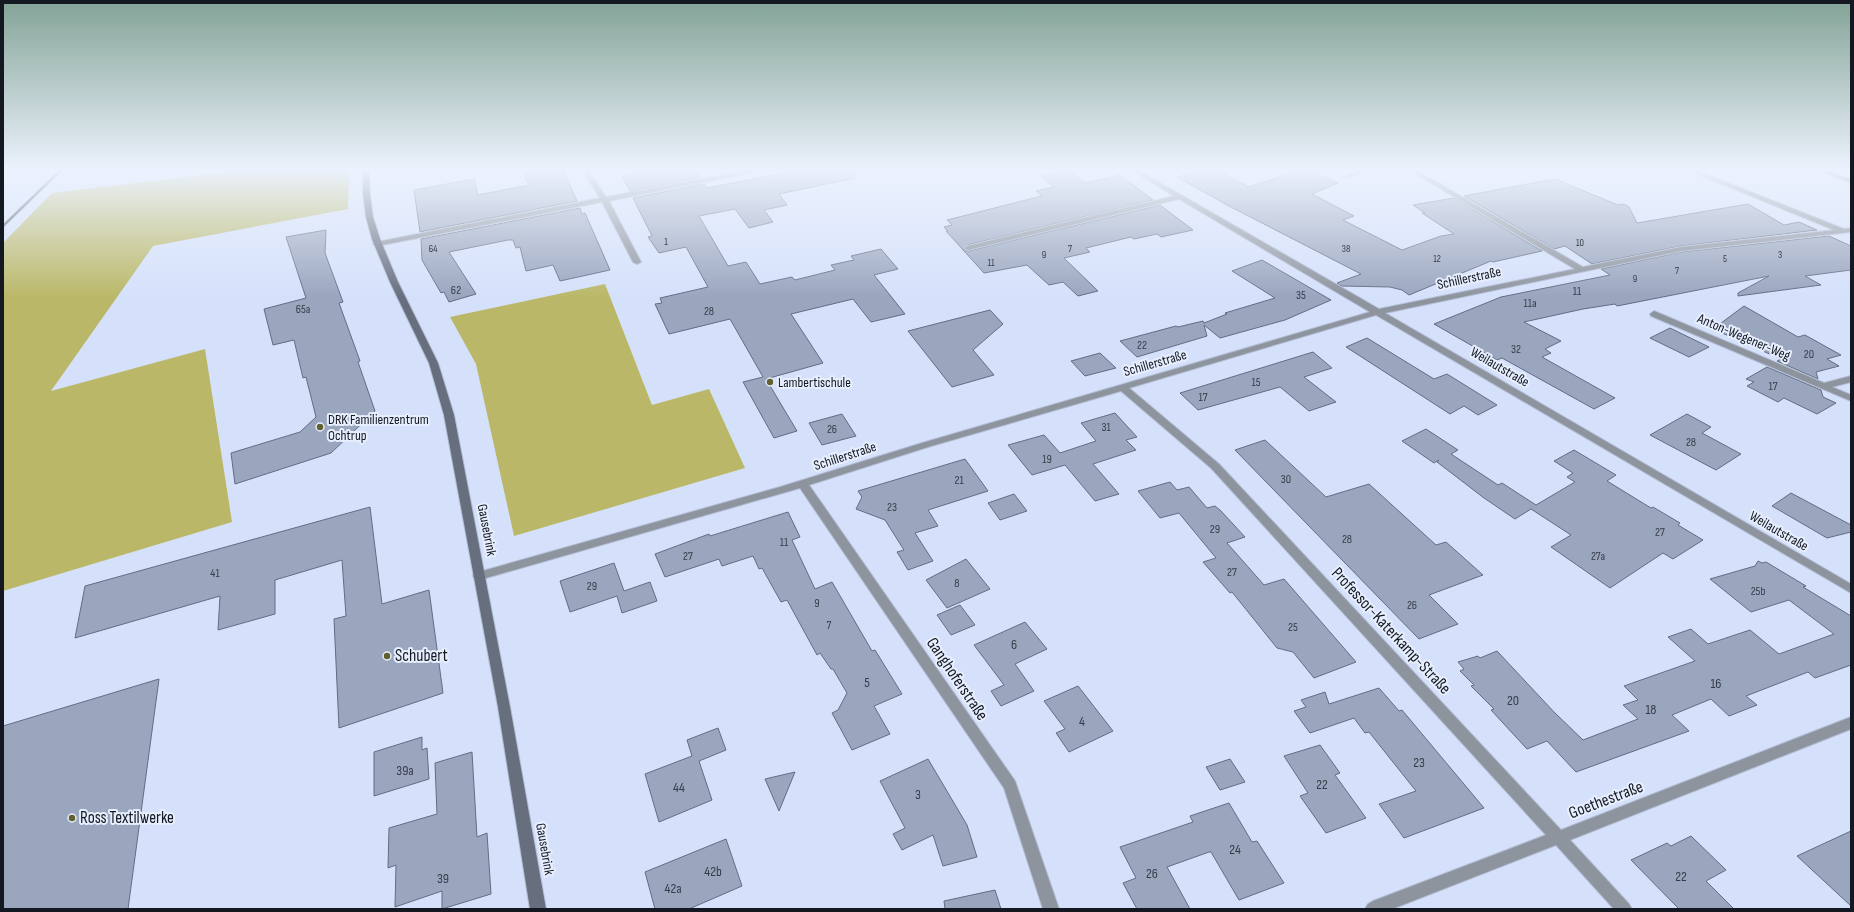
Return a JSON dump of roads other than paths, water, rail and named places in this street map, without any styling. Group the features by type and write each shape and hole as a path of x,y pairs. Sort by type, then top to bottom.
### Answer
{"main road":[{"name":"Gausebrink","path":"370,213 377,244 391,277 427,346 441,382 449,415 508,730 538,909"}],"street":[{"path":"377,244 536,213"},
{"path":"611,213 637,262"},
{"path":"968,248 1115,213"},
{"name":"Weilautstraße","path":"1207,213 1851,589"},
{"path":"1485,213 1581,268"},
{"path":"1801,213 1847,230 1851,235"},
{"name":"Schillerstraße","path":"479,576 803,484 925,445 1379,312 1581,268 1681,249 1847,230"},
{"name":"Anton-Wegener-Weg","path":"1654,314 1851,398"},
{"path":"1823,386 1851,379"},
{"name":"Professor-Katerkamp-Straße","path":"1122,387 1215,466 1624,909"},
{"name":"Ganghoferstraße","path":"803,484 1010,785 1050,909"},
{"name":"Goethestraße","path":"1373,909 1770,756 1851,723"}],"railway":[{"path":"3,226 17,213"}],"place":[{"name":"Lambertischule","path":"770,382"},
{"name":"DRK Familienzentrum Ochtrup","path":"320,427"},
{"name":"Schubert","path":"387,656"},
{"name":"Ross Textilwerke","path":"72,818"}]}
